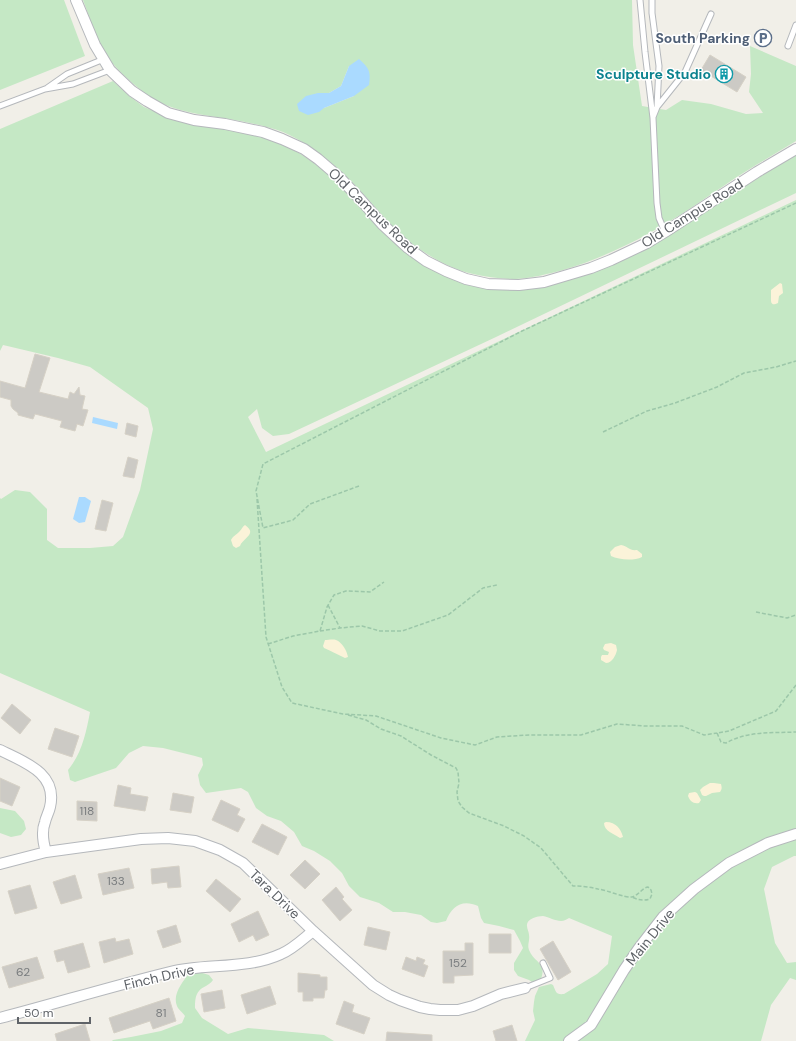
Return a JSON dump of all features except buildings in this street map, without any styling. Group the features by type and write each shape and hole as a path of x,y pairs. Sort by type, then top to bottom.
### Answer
{"street":[{"name":"Old Campus Road","path":"76,0 95,45 110,70 132,91 146,101 168,112 194,120 226,124 263,132 304,149 339,177 360,198 382,224 408,248 426,261 446,271 466,279 488,284 519,285 544,282 591,268 611,260 647,243 757,172 796,149"},
{"path":"0,750 31,765 41,774 48,785 51,801 42,836 46,852"},
{"name":"Main Drive","path":"569,1041 591,1025 624,970 663,917 694,889 729,863 768,843 796,834"},
{"name":"Tara Drive","path":"0,864 46,852 141,839 168,838 195,841 220,850 243,863 313,931 382,991 400,1000 420,1007 448,1010 467,1008 501,994 525,988"},
{"name":"Finch Drive","path":"0,1018 172,971 252,963 266,960 290,950 313,931"}],"lane":[{"path":"640,0 644,52 653,118 657,202 659,218 665,232"},
{"path":"652,0 652,14 660,66 657,107 653,118"},
{"path":"657,107 685,72 711,14"},
{"path":"788,46 796,25"},
{"path":"45,89 67,74 104,59"},
{"path":"0,106 45,89 73,84 110,70"},
{"path":"525,988 550,978 543,963"}],"path":[{"path":"632,897 645,888 648,887 651,890 652,894 650,899 639,900 598,889 573,886 542,848 524,836 504,826 469,813 462,807 458,801 457,792 459,783 456,768 431,755 401,736 366,720 292,703 282,687 266,636 256,492 263,464 522,331 796,203"},
{"path":"603,432 647,411 675,404 717,387 744,373 776,367 796,361"},
{"path":"256,492 263,528 293,520 310,504 359,486"},
{"path":"320,631 328,605 334,595 346,591 370,592 384,582"},
{"path":"268,644 293,636 340,628 362,626 380,631 402,631 448,615 483,588 497,585"},
{"path":"328,605 340,628"},
{"path":"756,612 788,618 796,615"},
{"path":"344,715 376,716 441,738 475,745 497,737 529,735 580,735 617,724 682,726 704,735 729,731 776,711 796,685"},
{"path":"717,733 721,742 726,744 734,739 754,733 796,732"}],"green space":[{"path":"0,0 64,0 85,56 0,90"},
{"path":"83,0 632,0 633,45 642,106 666,110 682,100 711,104 746,114 763,113 749,92 751,74 750,46 796,66 796,141 741,174 663,225 631,243 598,258 563,270 528,278 510,279 481,276 447,265 412,244 394,228 339,169 318,152 295,138 283,132 262,126 179,110 167,106 148,96 113,64 100,45","holes":["349,66 354,96 324,108 318,93 329,93 341,86"]},
{"path":"113,81 144,107 166,116 258,136 280,143 299,153 335,180 381,230 405,252 443,275 545,286 593,273 615,263 692,220 796,154 796,193 496,337 289,434 273,436 262,428 257,409 248,417 266,452 796,200 796,856 772,867 764,889 775,943 787,963 796,962 796,980 790,978 771,1005 761,1041 525,1041 535,1020 533,1011 534,1002 539,987 551,984 557,993 564,994 597,974 608,964 612,936 569,918 561,921 543,916 535,917 528,921 528,948 542,969 541,979 534,983 518,976 514,970 514,963 523,948 514,930 484,923 478,906 472,904 467,903 458,905 451,911 446,921 437,923 431,922 421,915 405,912 393,912 379,903 360,897 349,886 342,873 330,861 314,851 302,846 294,832 281,821 267,816 256,808 248,792 241,788 206,793 200,785 198,775 203,765 202,758 163,748 143,746 129,753 116,768 75,782 70,780 68,770 80,750 90,712 0,673 0,498 1,499 15,490 30,492 47,509 47,540 58,548 113,546 123,537 140,490 153,429 148,408 90,367 3,345 0,351 0,129"},
{"path":"0,808 15,811 24,821 26,829 21,835 11,837 0,833"},
{"path":"199,972 209,975 213,980 198,993 195,1008 202,1018 228,1034 248,1028 324,1035 334,1041 112,1041 161,1031 182,1023 185,1016 177,1006 177,993 181,984 189,973"}],"sand":[{"path":"780,283 782,284 783,293 779,296 778,303 772,304 771,290"},
{"path":"245,525 249,528 250,533 240,546 236,548 233,546 231,540"},
{"path":"621,545 632,550 637,550 642,554 642,557 626,560 611,556 610,552 615,547"},
{"path":"325,640 338,641 344,647 348,657 345,658 324,648 323,646"},
{"path":"611,643 616,645 617,650 612,660 606,663 601,660 601,657 602,655 608,655 609,652 603,648 605,644"},
{"path":"710,783 721,784 722,788 720,792 712,793 706,796 702,795 700,790"},
{"path":"695,792 701,800 699,803 692,802 688,796 689,793"},
{"path":"604,823 613,823 618,826 623,837 620,838 607,830 604,826"}],"water":[{"path":"359,59 368,70 370,76 369,85 354,96 324,108 319,112 308,115 299,111 297,104 306,96 318,93 329,93 341,86 349,66"},
{"path":"93,417 118,423 117,429 92,423"},
{"path":"79,497 85,497 91,501 85,522 79,523 73,519"}],"place":[{"name":"South Parking","path":"763,38"},
{"name":"Sculpture Studio","path":"724,74"}]}
